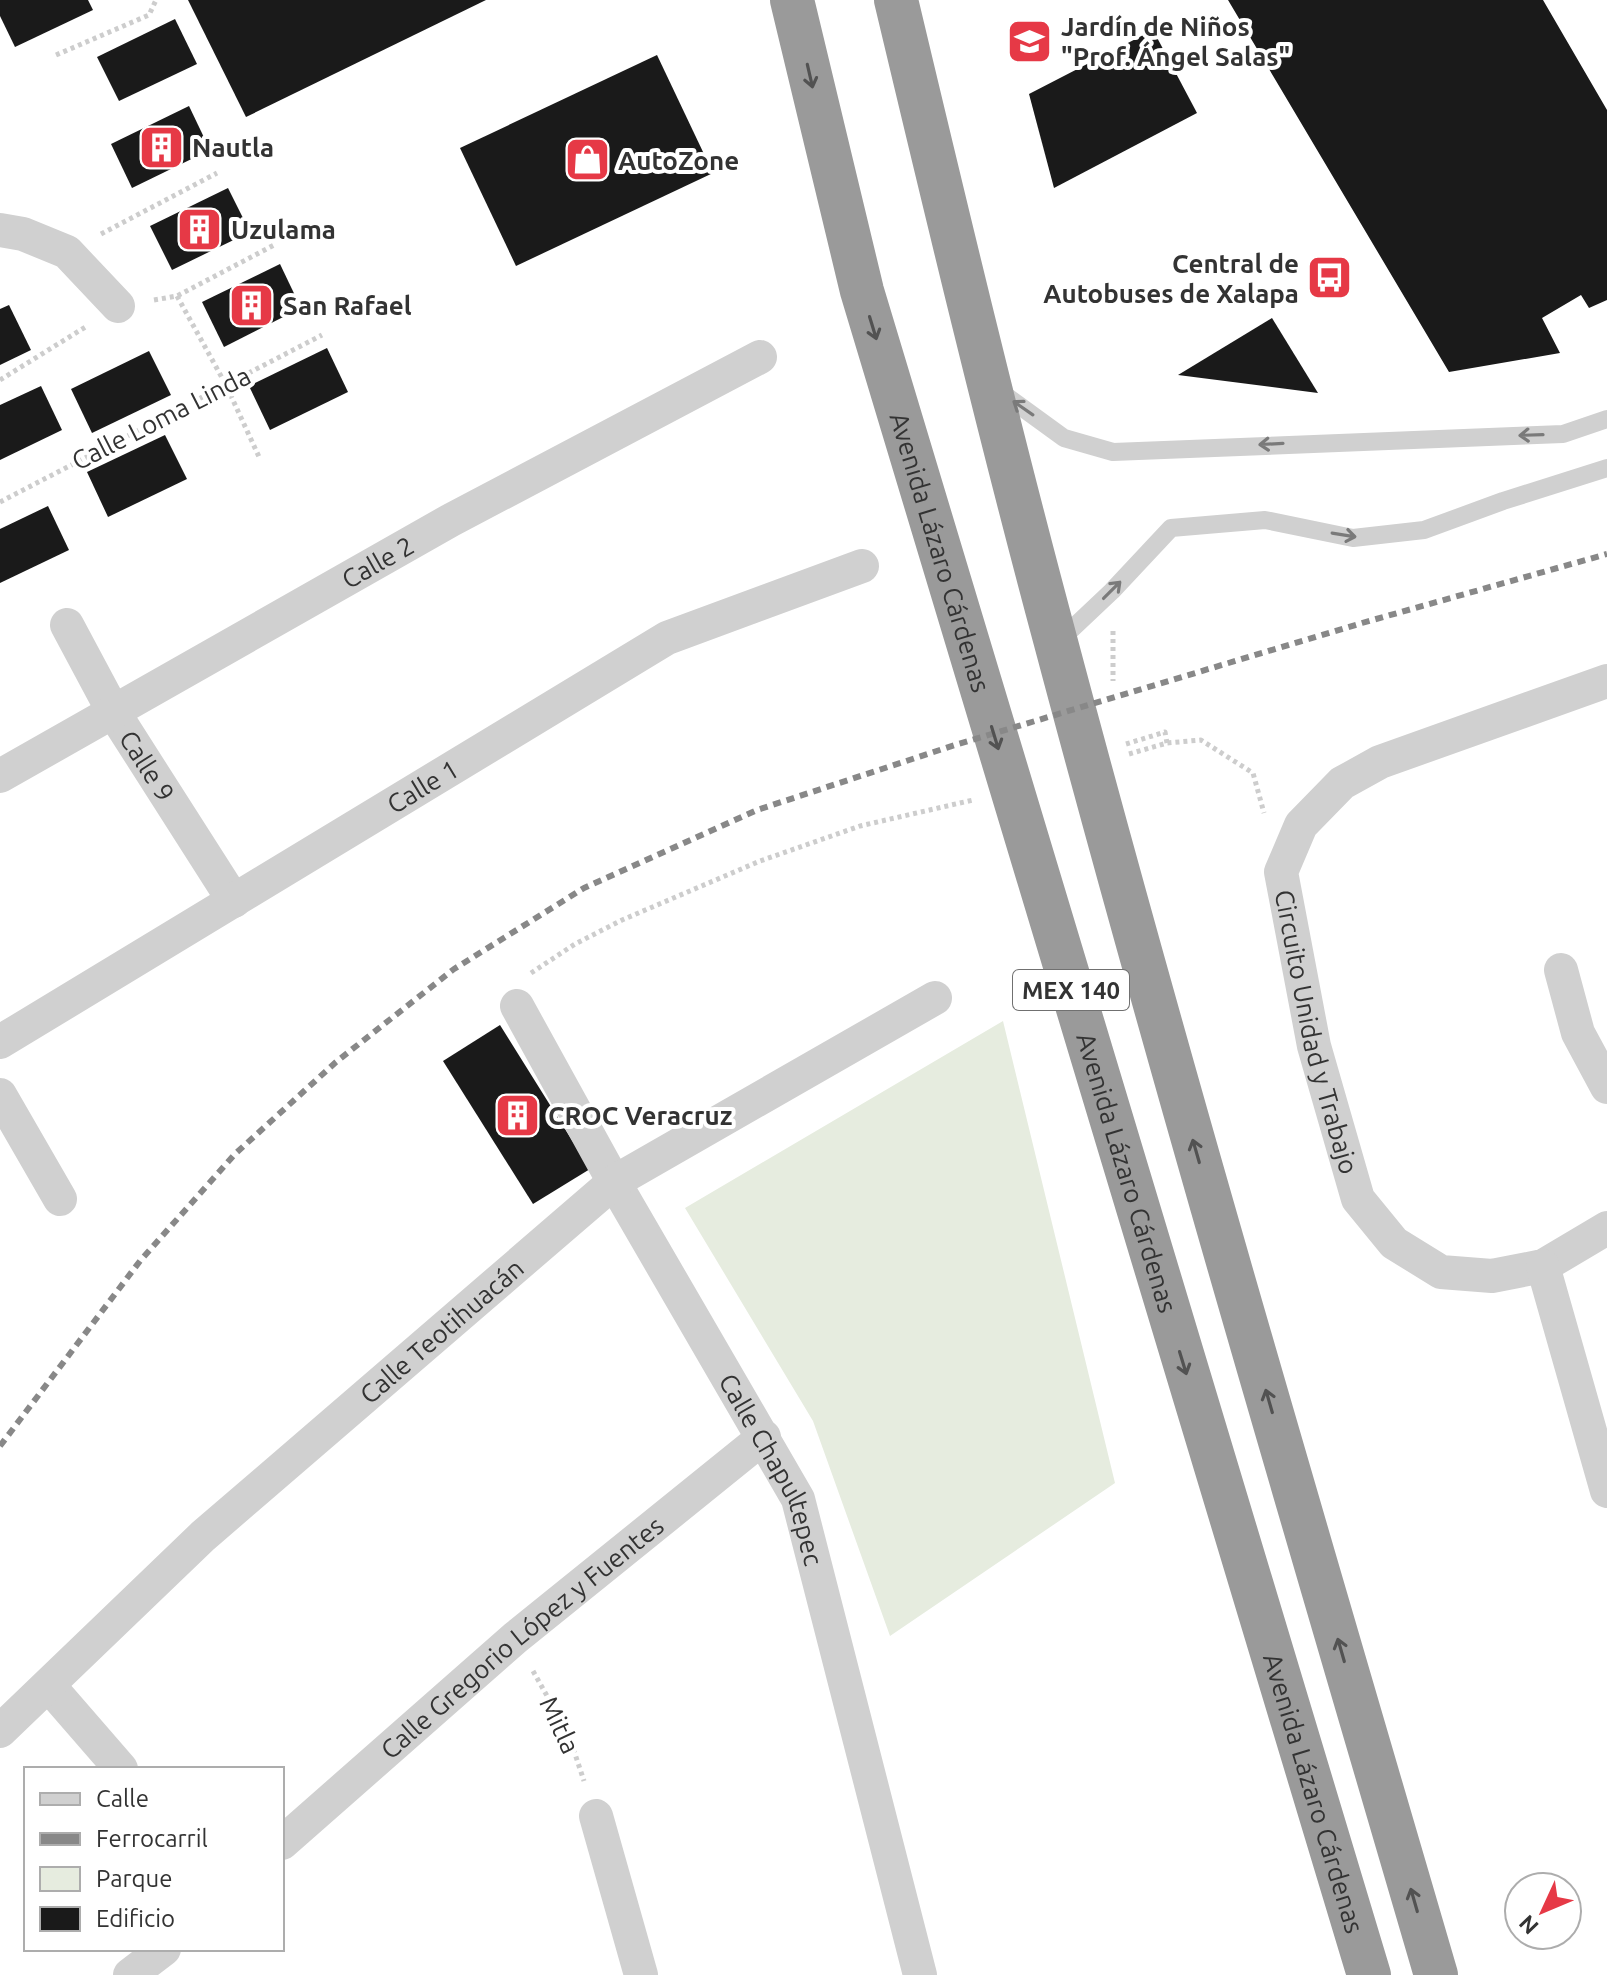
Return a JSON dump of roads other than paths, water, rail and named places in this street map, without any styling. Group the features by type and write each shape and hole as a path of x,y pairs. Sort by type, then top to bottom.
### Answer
{"highway":[{"name":"Avenida Lázaro Cárdenas","path":"792,0 862,291 1369,1975"},
{"name":"MEX 140","path":"896,0 988,383 1056,643 1179,1092 1436,1975"}],"street":[{"path":"0,230 23,234 67,252 118,306"},
{"name":"Calle 2","path":"0,776 451,520 760,357"},
{"name":"Calle 1","path":"0,1042 667,638 862,566"},
{"name":"Calle 9","path":"67,625 114,713 234,901"},
{"name":"Circuito Unidad y Trabajo","path":"1607,681 1380,762 1342,783 1301,825 1281,872 1314,1046 1358,1199 1394,1243 1441,1272 1492,1276 1543,1266 1607,1228"},
{"path":"1561,970 1578,1033 1607,1087"},
{"name":"Calle Teotihuacán","path":"0,1731 203,1536 614,1182 935,998"},
{"name":"Calle Chapultepec","path":"517,1006 614,1182 798,1499 920,1975"},
{"path":"0,1095 60,1199"},
{"path":"1543,1266 1597,1408 1607,1491"},
{"name":"Calle Gregorio López y Fuentes","path":"284,1841 515,1638 764,1437"},
{"path":"49,1686 119,1767"},
{"path":"596,1816 641,1975"},
{"path":"130,1975 161,1951"},
{"path":"165,1975 172,1951"}],"lane":[{"path":"988,383 1064,438 1113,452 1563,434 1607,419"},
{"path":"1056,643 1112,591 1171,528 1265,520 1353,538 1424,530 1607,468"}],"railway":[{"path":"0,1446 140,1261 235,1154 336,1062 454,969 584,888 757,810 955,745 1362,623 1607,554"}],"place":[{"name":"Jardín de Niños \"Prof. Ángel Salas\"","path":"1030,41"},
{"name":"Nautla","path":"161,147"},
{"name":"AutoZone","path":"587,160"},
{"name":"Uzulama","path":"200,229"},
{"name":"Central de Autobuses de Xalapa","path":"1330,278"},
{"name":"San Rafael","path":"252,305"},
{"name":"CROC Veracruz","path":"517,1115"}]}
